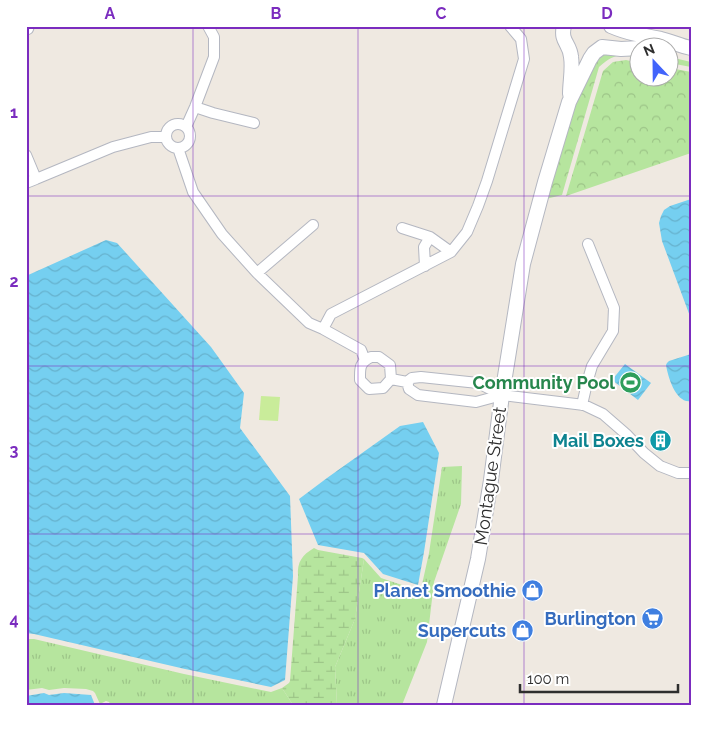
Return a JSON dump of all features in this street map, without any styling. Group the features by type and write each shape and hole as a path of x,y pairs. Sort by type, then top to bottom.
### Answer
{"street":[{"path":"186,127 214,57 214,37 208,26"},
{"path":"323,328 332,314 451,252 467,232 487,181 524,59 521,39 510,26"},
{"path":"605,26 606,35 602,47 630,48"},
{"path":"611,26 622,31 684,46"},
{"name":"Montague Street","path":"561,29 564,41 570,50 571,58 569,102"},
{"name":"Montague Street","path":"444,705 478,559 492,480 502,395 523,264 544,182 569,102 590,59 602,47"},
{"path":"195,107 254,123"},
{"path":"179,124 186,127 189,130 190,138 186,145 178,148 171,146 166,137 168,129 179,124"},
{"path":"26,183 113,148 151,137 166,137"},
{"path":"178,148 193,192 222,234 257,272 309,323 323,328 361,350 365,360"},
{"path":"26,155 36,179"},
{"path":"257,272 313,225"},
{"path":"402,228 430,237 451,252"},
{"path":"425,266 424,247 430,237"},
{"path":"582,405 592,366 613,331 614,308 588,244"},
{"path":"371,357 379,357 390,365 391,379 383,388 369,388 360,380 360,368 365,360 371,357"},
{"path":"391,379 406,382 421,376 478,382 502,395 582,405 603,414 660,466 678,473 691,473"},
{"path":"406,382 409,389 418,395 476,402 502,395"}],"green space":[{"path":"605,53 630,54 630,56 613,57 599,67 562,195 546,199 575,104 594,62 602,54 604,55"},
{"path":"680,59 691,62 691,67 680,65"},
{"path":"630,61 630,88 680,88 680,70 691,72 691,153 566,196 603,71 613,62"},
{"path":"261,396 280,397 278,421 259,420"},
{"path":"462,466 461,504 434,582 427,642 402,705 337,705 335,667 355,619 364,559 381,578 417,590 421,589 429,553 442,467"},
{"path":"314,548 364,559 355,619 335,667 337,705 293,705 282,688 290,681 298,567 303,556"},
{"path":"26,639 34,639 271,692 282,688 293,705 111,705 106,701 100,704 95,693 86,689 64,688 49,690 42,688 26,690"}],"water":[{"path":"691,199 691,319 662,241 659,223 664,210"},
{"path":"106,240 117,243 211,347 244,393 240,428 290,496 293,576 285,680 271,687 26,633 26,276"},
{"path":"691,354 691,401 686,401 674,389 666,365 669,361"},
{"name":"Community Pool","path":"625,364 651,383 638,400 612,380"},
{"path":"423,422 439,453 418,585 383,574 364,553 318,545 299,499 400,426"},
{"path":"44,693 49,695 64,693 91,695 95,705 26,705 26,696"}],"place":[{"name":"Community Pool","path":"631,382"},
{"name":"Mail Boxes","path":"660,440"},
{"name":"Planet Smoothie","path":"532,590"},
{"name":"Burlington","path":"652,618"},
{"name":"Supercuts","path":"522,630"}]}
